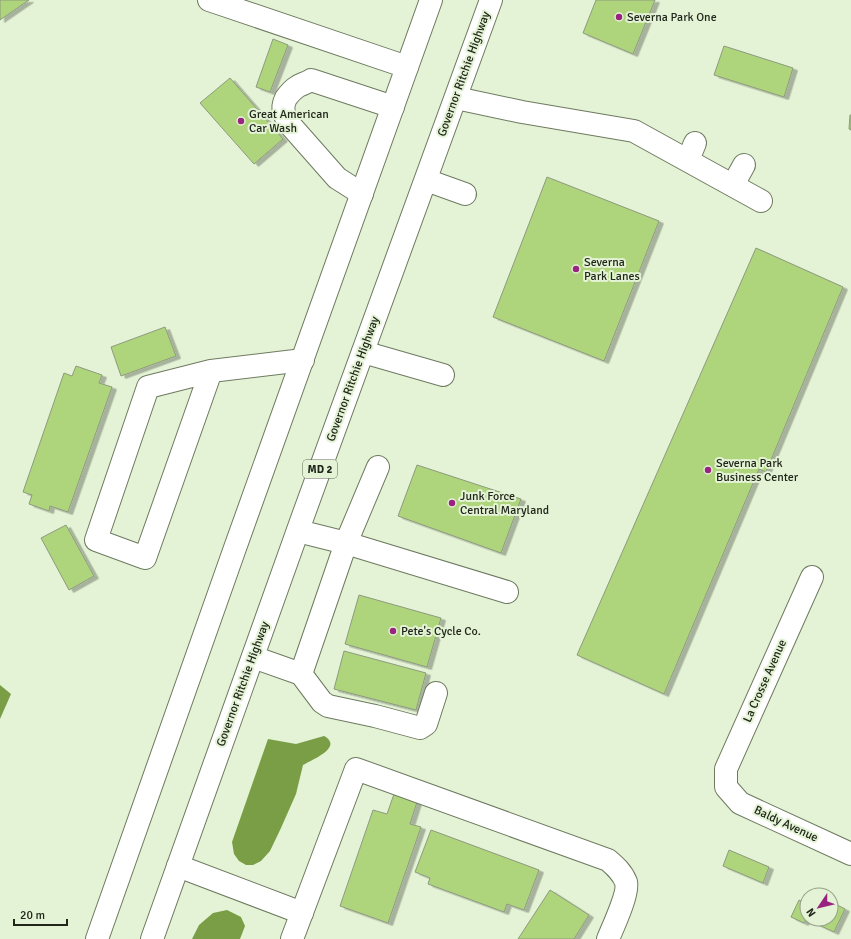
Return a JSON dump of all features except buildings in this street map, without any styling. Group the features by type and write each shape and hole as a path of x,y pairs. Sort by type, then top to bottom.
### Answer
{"main road":[{"path":"209,0 407,67"},
{"path":"97,939 431,0"},
{"name":"Governor Ritchie Highway","path":"152,939 298,531 491,0"},
{"path":"362,194 337,178 297,132 286,118 283,109 284,103 289,93 311,80 393,106"},
{"path":"456,98 522,112 634,131 692,152 733,185 761,201"},
{"path":"733,185 744,164"},
{"path":"426,180 464,194"},
{"path":"363,352 442,375"},
{"path":"211,372 145,558 96,540 148,387 211,372 303,360"},
{"path":"301,674 346,543 378,467"},
{"path":"298,531 346,543 507,592"},
{"name":"La Crosse Avenue","path":"726,787 726,769 812,577"},
{"path":"253,657 301,674 322,702 328,706 375,716 420,728 426,724 436,693"},
{"path":"292,939 356,768 608,860 620,870 626,883 625,896 608,939"},
{"name":"Baldy Avenue","path":"726,787 740,803 851,854"},
{"path":"178,866 302,913"}],"shaded area":[{"path":"0,685 11,694 0,719"},
{"path":"324,736 329,740 329,748 322,755 303,765 296,794 270,851 261,861 253,865 246,865 239,861 234,854 232,842 268,739 296,744"},
{"path":"227,910 241,917 245,926 240,939 192,939 199,925 213,913"}],"place":[{"name":"Severna Park One","path":"619,17"},
{"name":"Great American Car Wash","path":"241,121"},
{"name":"Severna Park Lanes","path":"576,269"},
{"name":"Severna Park Business Center","path":"708,470"},
{"name":"Junk Force Central Maryland","path":"452,503"},
{"name":"Pete's Cycle Co.","path":"393,631"}]}
